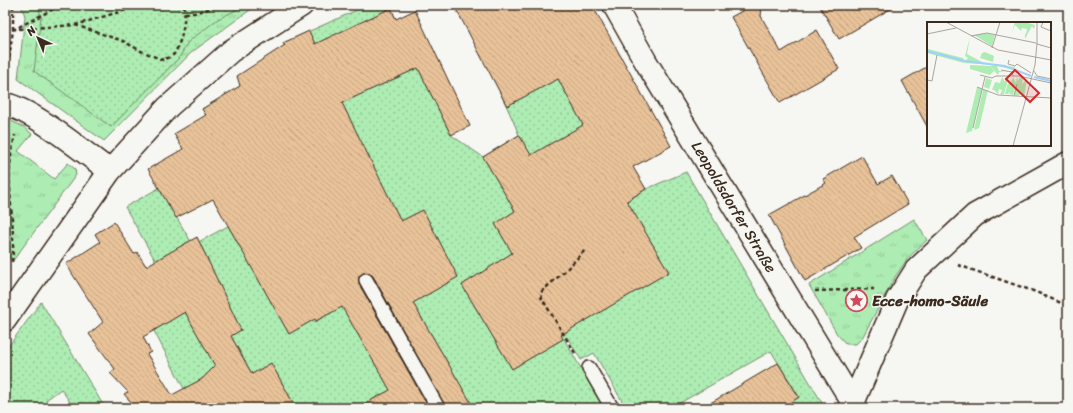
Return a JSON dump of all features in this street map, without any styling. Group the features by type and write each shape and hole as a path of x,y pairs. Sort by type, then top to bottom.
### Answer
{"street":[{"path":"5,320 110,172 168,108 231,50 302,5"},
{"name":"Leopoldsdorfer Straße","path":"614,5 646,62 854,407"},
{"path":"5,104 17,106 34,117 110,172"},
{"path":"854,407 897,300 916,270 930,255 975,215 1068,164"}],"lane":[{"path":"366,280 438,408"},
{"path":"589,368 612,408"}],"path":[{"path":"13,30 60,5"},
{"path":"5,30 75,25 143,5"},
{"path":"75,25 123,41 141,51 163,60 173,54 176,50 185,12 184,5"},
{"path":"185,12 194,13 222,5"},
{"path":"5,83 13,30 13,6"},
{"path":"12,262 15,241 10,190 10,160 15,131"},
{"path":"577,357 541,298 542,291 566,270 586,248"},
{"path":"930,255 1036,292 1068,306"},
{"path":"814,291 905,288"}],"green space":[{"path":"21,5 257,5 192,52 104,141 18,79 25,16"},
{"path":"38,5 246,5 218,19 188,42 179,58 111,127 34,71 41,17"},
{"path":"368,5 389,5 451,135 483,157 519,135 460,9 520,5 627,201 646,189 686,172 825,408 783,408 799,397 771,351 671,408 626,408 594,353 581,360 567,337 564,339 604,408 464,408 361,225 325,244 413,408 194,408 154,331 181,306 125,207 159,188 193,245 228,226 294,317 317,322 334,291 253,194 202,109 240,86 332,143 283,43"},
{"path":"9,120 24,127 32,134 18,151 54,179 68,163 75,169 76,175 12,262 5,250 5,121"},
{"path":"914,219 927,240 908,258 895,277 862,338 856,344 846,344 837,334 809,285"},
{"path":"41,302 105,408 74,408 61,389 46,400 51,408 5,408 5,351"}],"building":[{"path":"454,5 592,5 671,146 633,167 646,189 627,201 669,272 561,335 563,339 512,369 462,285 512,253 495,224 515,211 483,157 519,135 531,155 583,125 558,79 507,106"},
{"path":"744,5 762,5 761,16 781,52 817,30 839,69 780,103 731,17 742,11"},
{"path":"819,5 897,5 839,39"},
{"path":"391,8 396,19 415,10 470,126 451,135 418,68 342,103 401,221 423,210 458,277 413,303 474,408 446,408 373,276 366,272 359,276 359,284 429,408 357,408 390,390 342,307 316,321 315,319 289,334 213,199 176,218 148,169 183,149 174,134 206,115 202,109 240,86 237,76 285,45 283,43 309,31 315,44"},
{"path":"927,67 927,126 902,81"},
{"path":"862,156 878,184 892,176 908,204 854,237 861,248 805,281 769,215 826,183 823,179"},
{"path":"114,222 134,254 137,252 146,266 197,237 241,330 231,336 252,374 271,363 296,408 136,408 124,394 128,392 110,373 115,369 89,334 103,322 66,264 100,242 95,234","holes":["185,312 215,366 202,379 172,395 147,354 151,352 143,337"]},
{"path":"778,363 799,397 782,408 702,408"}],"place":[{"name":"Ecce-homo-Säule","path":"857,301"}]}
